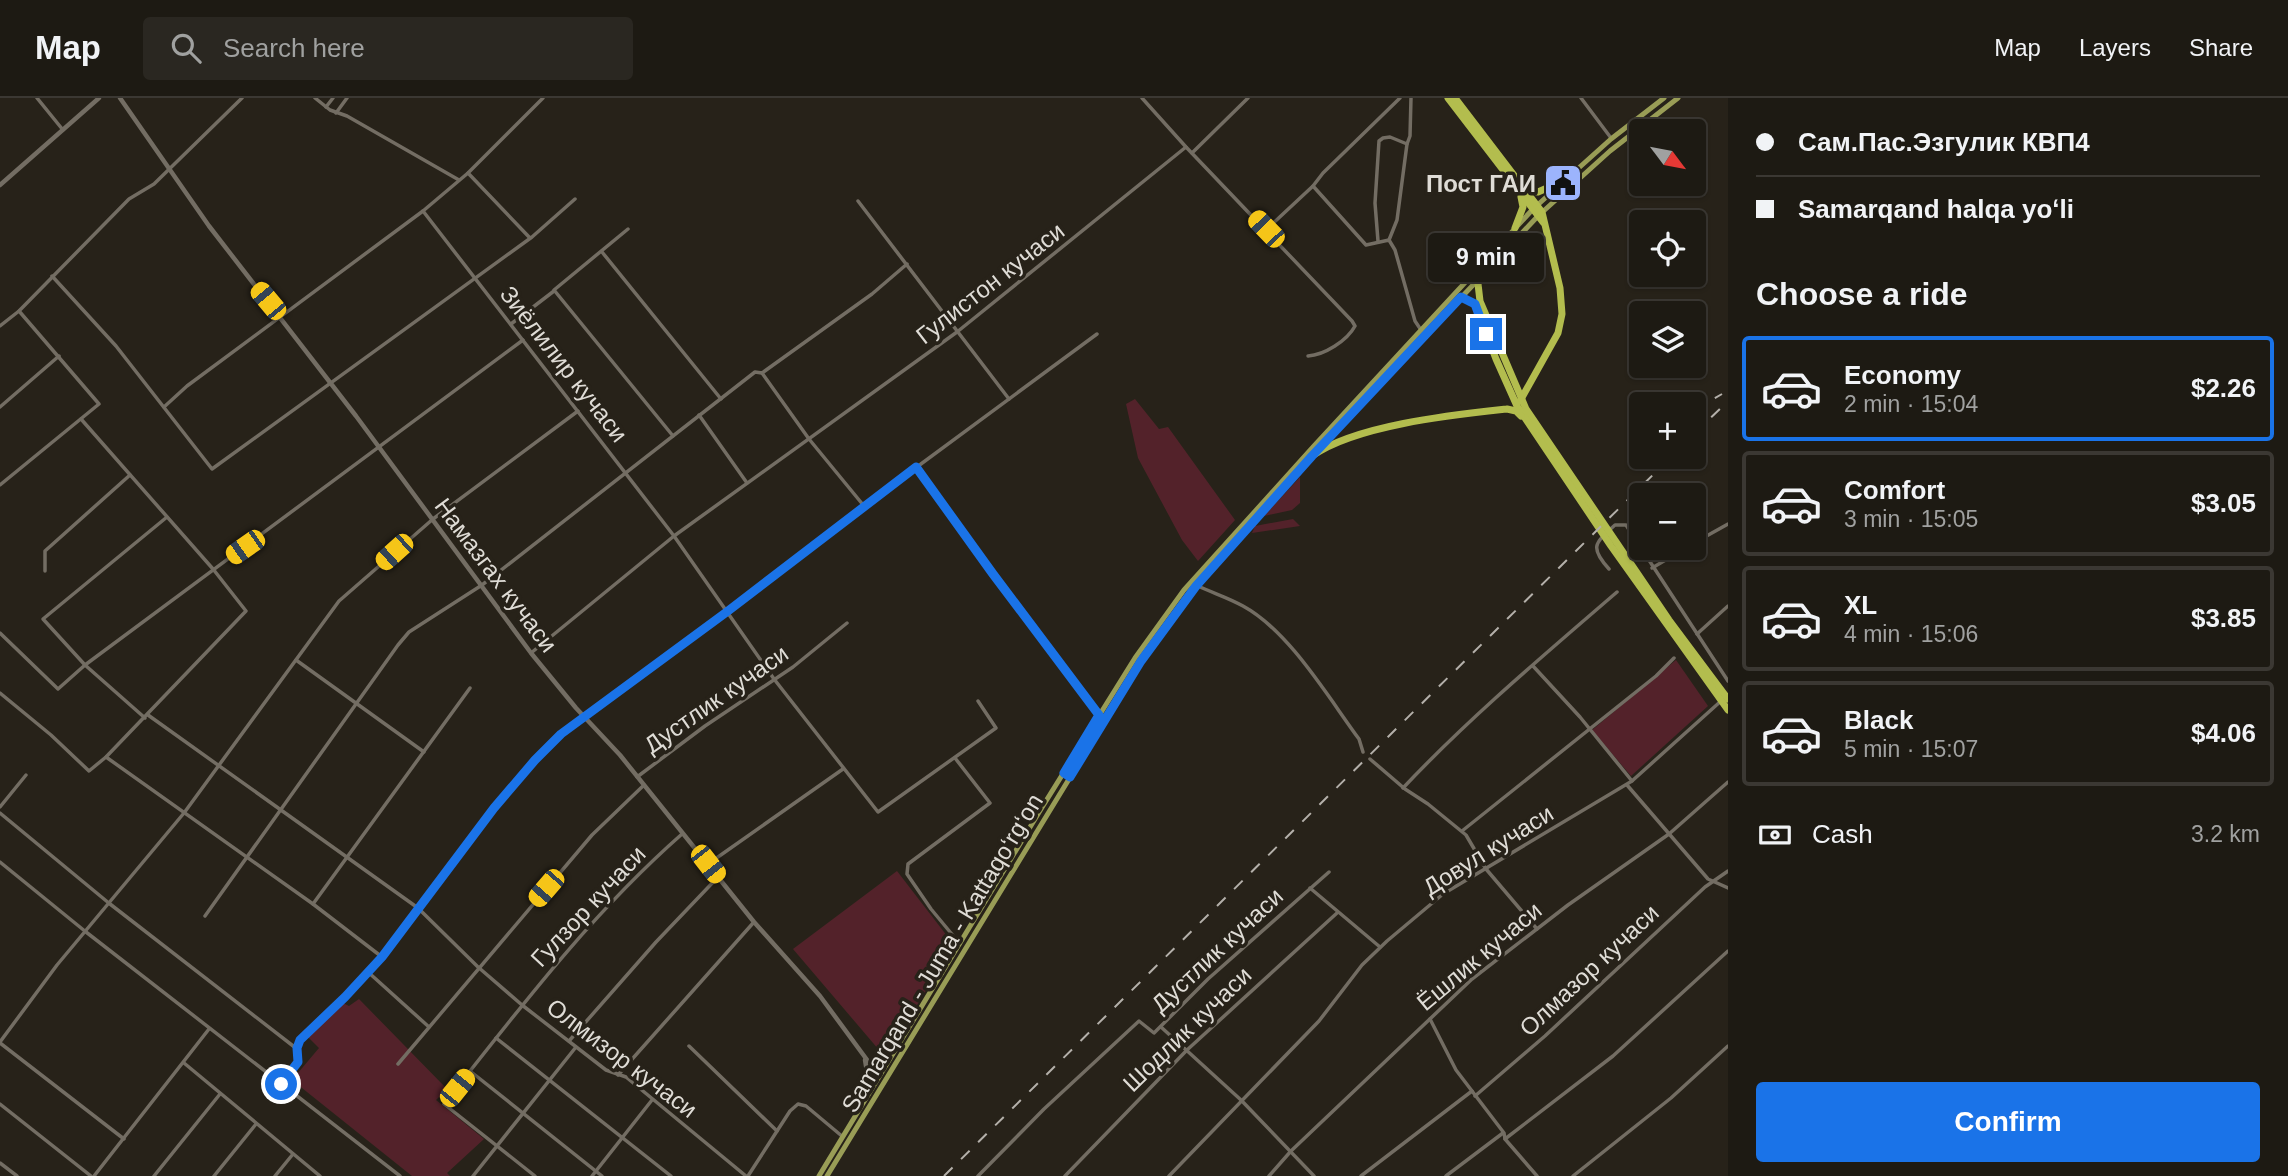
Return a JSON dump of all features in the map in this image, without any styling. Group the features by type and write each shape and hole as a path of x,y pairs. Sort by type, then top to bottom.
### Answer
{"highway":[{"path":"1448,98 1539,213 1560,288 1561,321 1556,340 1519,403"},
{"path":"1455,98 1522,192 1523,207 1515,228"},
{"path":"1522,192 1538,192 1563,181"},
{"path":"1481,276 1478,284 1480,301 1519,403 1568,477"},
{"path":"1461,297 1475,304 1499,368 1529,423"},
{"path":"1526,410 1524,400 1529,387"},
{"path":"1312,456 1342,440 1447,417 1510,409 1519,413 1568,477 1728,710"},
{"path":"1714,687 1728,697"}],"main road":[{"name":"Samarqand - Juma - Kattaqo‘rg‘on","path":"827,1176 1141,661 1196,586 1312,456 1539,213 1563,181 1611,138 1664,98"},
{"name":"Samarqand - Juma - Kattaqo‘rg‘on","path":"819,1176 1099,715 1135,658 1184,590 1515,228 1539,213 1610,151 1678,98"},
{"path":"1064,773 1070,777"},
{"path":"980,911 986,914"}],"street":[{"path":"37,98 63,130"},
{"path":"0,186 99,98"},
{"name":"Намазгах кучаси","path":"120,98 209,226 281,317 531,653 644,785 754,922 820,996 863,1056"},
{"path":"1,324 19,312 129,199 146,190 171,169 242,98"},
{"path":"315,98 336,113 459,180"},
{"path":"326,107 333,98"},
{"path":"336,113 346,98"},
{"path":"164,407 423,211 468,173 543,98"},
{"path":"1142,98 1355,327 1330,349 1316,356 1308,356"},
{"path":"1192,153 1248,98"},
{"path":"1266,229 1313,186 1400,98"},
{"path":"1389,240 1397,220 1410,136 1411,98"},
{"path":"1581,98 1611,138"},
{"path":"1378,242 1375,203 1379,141 1390,138 1407,144"},
{"name":"Гулистон кучаси","path":"531,653 674,536 957,332 1186,147"},
{"path":"468,173 530,239"},
{"path":"1313,186 1367,245 1389,240"},
{"path":"52,276 114,343 212,470 475,276 530,239 575,199"},
{"path":"858,201 1009,399"},
{"name":"Зиёлилир кучаси","path":"423,211 626,472 728,611 774,680 878,812 955,758"},
{"path":"511,324 628,229"},
{"path":"1389,240 1395,250 1415,321 1421,330"},
{"path":"602,252 721,399"},
{"path":"205,916 409,632 481,585 755,372 762,373 872,294 907,264"},
{"path":"554,290 673,436"},
{"path":"0,485 99,404 19,312"},
{"path":"281,1084 298,1062 297,1048 300,1040 382,957 535,760 561,734 1097,334"},
{"path":"0,632 58,689 85,665 523,340"},
{"path":"0,407 59,356"},
{"path":"762,373 809,439 864,506"},
{"path":"124,1139 0,1042 57,965 184,813 339,601 433,519 578,411"},
{"path":"699,415 747,483"},
{"path":"0,693 51,735 87,770 92,769 246,611 213,569 81,419"},
{"path":"916,467 1099,715"},
{"path":"45,571 45,551 130,475"},
{"name":"Олмизор кучаси","path":"167,517 43,619 85,665 146,716 418,908 478,967 522,1005 606,1070 626,1077 747,1176 790,1111 799,1104 806,1105 844,1137"},
{"path":"1609,569 1597,556 1596,546 1600,539 1618,524 1626,525 1728,681"},
{"path":"1706,536 1728,524"},
{"path":"1653,568 1666,560"},
{"path":"1196,586 1244,607 1279,635 1303,662 1359,740 1363,752"},
{"path":"1403,788 1427,762 1617,592"},
{"path":"1697,634 1728,606"},
{"name":"Дустлик кучаси","path":"637,777 705,726 774,680 847,623"},
{"path":"1462,831 1656,676 1674,658"},
{"path":"296,660 424,752"},
{"path":"1532,666 1580,717 1632,781"},
{"path":"313,904 470,688"},
{"name":"Довул кучаси","path":"1169,1176 1319,1021 1362,965 1380,947 1443,894 1627,785 1728,697"},
{"path":"960,944 931,909 906,869 908,864 990,803 955,758 996,728 978,701"},
{"path":"106,757 313,904 382,957"},
{"path":"1370,759 1403,788 1462,831 1474,845 1486,869 1537,929"},
{"path":"708,864 844,768"},
{"path":"0,807 26,775"},
{"name":"Ёшлик кучаси","path":"1269,1176 1291,1151 1472,979 1669,834 1728,782"},
{"path":"398,1064 592,835 644,785"},
{"path":"1627,785 1708,879 1728,888"},
{"path":"0,813 110,904 297,1048"},
{"name":"Гулзор кучаси","path":"496,1147 444,1104 542,979 637,874 682,834"},
{"path":"0,862 400,1176"},
{"name":"Олмазор кучаси","path":"1362,1176 1473,1094 1545,1036 1705,887 1728,871"},
{"name":"Дустлик кучаси","path":"978,1176 1044,1109 1139,1021 1154,1033 1208,979 1329,872"},
{"path":"569,1041 656,942 718,877"},
{"path":"1310,888 1380,947"},
{"name":"Шодлик кучаси","path":"1065,1176 1186,1050 1337,913"},
{"path":"618,1075 754,922"},
{"path":"1505,1139 1613,1056 1728,951"},
{"path":"368,972 429,1027"},
{"path":"1430,1019 1456,1070 1504,1133 1505,1139 1537,1176"},
{"path":"1161,1027 1241,1100 1314,1176"},
{"path":"0,1104 93,1176 209,1028"},
{"path":"496,1038 671,1176"},
{"name":"Олмизор кучаси","path":"689,1046 777,1131"},
{"path":"1573,1176 1671,1098 1728,1046"},
{"path":"473,1176 576,1047"},
{"path":"863,1056 873,1068 887,1066"},
{"path":"863,1056 871,1093"},
{"path":"184,1063 320,1176"},
{"path":"470,1072 602,1176"},
{"path":"154,1176 220,1094"},
{"path":"592,1176 652,1100"},
{"path":"214,1176 256,1124"},
{"path":"1446,1176 1504,1133"},
{"path":"496,1147 535,1176"},
{"path":"275,1176 293,1154"},
{"path":"0,1163 17,1176"}],"shaded area":[{"path":"1135,399 1159,429 1168,427 1235,520 1198,561 1182,540 1138,458 1126,404"},
{"path":"1300,477 1300,503 1292,510 1264,516"},
{"path":"1293,519 1300,526 1252,533 1255,526"},
{"path":"1676,660 1708,706 1631,776 1592,730"},
{"path":"897,871 954,945 885,1057 793,949"},
{"path":"359,999 447,1089 436,1100 484,1139 447,1173 450,1176 412,1176 292,1080 319,1048 307,1036 343,1003 349,1006"}],"railway":[{"path":"1706,403 1722,394"},
{"path":"1706,422 1728,401"},
{"path":"944,1176 1659,469"}],"place":[{"name":"Пост ГАИ","path":"1563,183"}],"route":[{"path":"281,1084 298,1062 297,1048 300,1040 382,957 494,808 561,734 916,467 1099,715 1064,773 1070,777 1141,661 1196,586 1312,456 1461,297 1475,304 1486,334"}]}
